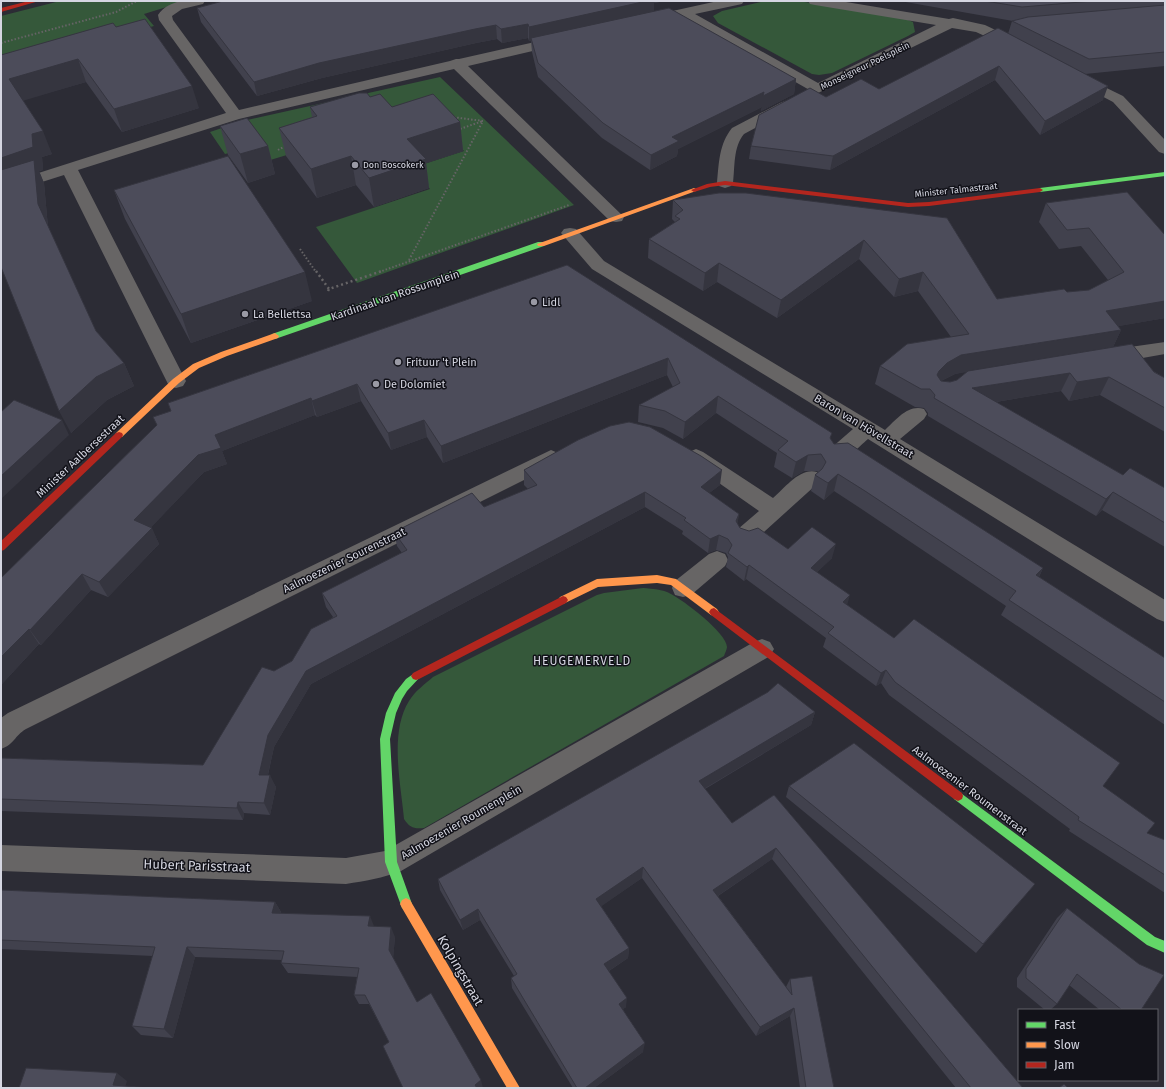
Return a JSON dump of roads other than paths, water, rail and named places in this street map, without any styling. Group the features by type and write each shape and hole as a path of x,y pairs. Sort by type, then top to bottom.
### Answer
{"street":[{"path":"1,10 36,1"},
{"path":"198,1 177,6 165,15 167,22 235,115"},
{"path":"638,23 737,1"},
{"path":"815,1 953,22 980,28 1031,53"},
{"name":"Monseigneur Poelsplein","path":"683,13 806,95 953,22"},
{"path":"990,32 1010,29"},
{"path":"1,190 235,115 577,36"},
{"path":"456,63 616,216"},
{"path":"1065,71 1118,99 1165,149"},
{"path":"725,183 728,147 734,135 738,131 806,95"},
{"path":"69,168 176,381"},
{"name":"Minister Talmastraat","path":"725,183 908,205 929,204 1165,174"},
{"name":"Kardinaal van Rossumplein","path":"176,381 196,366 209,360 616,216 709,185 725,183"},
{"name":"Baron van Hövellstraat","path":"570,233 598,265 867,428 1165,612"},
{"path":"1092,360 1159,349 1165,365"},
{"name":"Minister Aalbersestraat","path":"1,547 176,381"},
{"path":"886,440 917,414"},
{"path":"838,454 867,428"},
{"name":"Aalmoezenier Sourenstraat","path":"1,738 9,726 17,721 570,448"},
{"path":"681,448 774,510"},
{"path":"746,535 810,478"},
{"path":"683,588 717,560"},
{"name":"Aalmoezenier Roumenplein","path":"657,579 672,582 683,588 762,649 391,862 385,739 387,724 394,707 412,679 424,671 597,583 657,579"},
{"name":"Aalmoezenier Roumenstraat","path":"762,649 1151,941 1165,947"},
{"name":"Hubert Parisstraat","path":"1,858 346,871 374,867 391,862"},
{"name":"Kolpingstraat","path":"391,862 403,898 514,1088"}],"place":[{"name":"Don Boscokerk","path":"355,165"},
{"name":"Lidl","path":"534,302"},
{"name":"La Bellettsa","path":"245,314"},
{"name":"Frituur 't Plein","path":"398,362"},
{"name":"De Dolomiet","path":"376,384"}],"district":[{"name":"HEUGEMERVELD","path":"582,661"}]}
